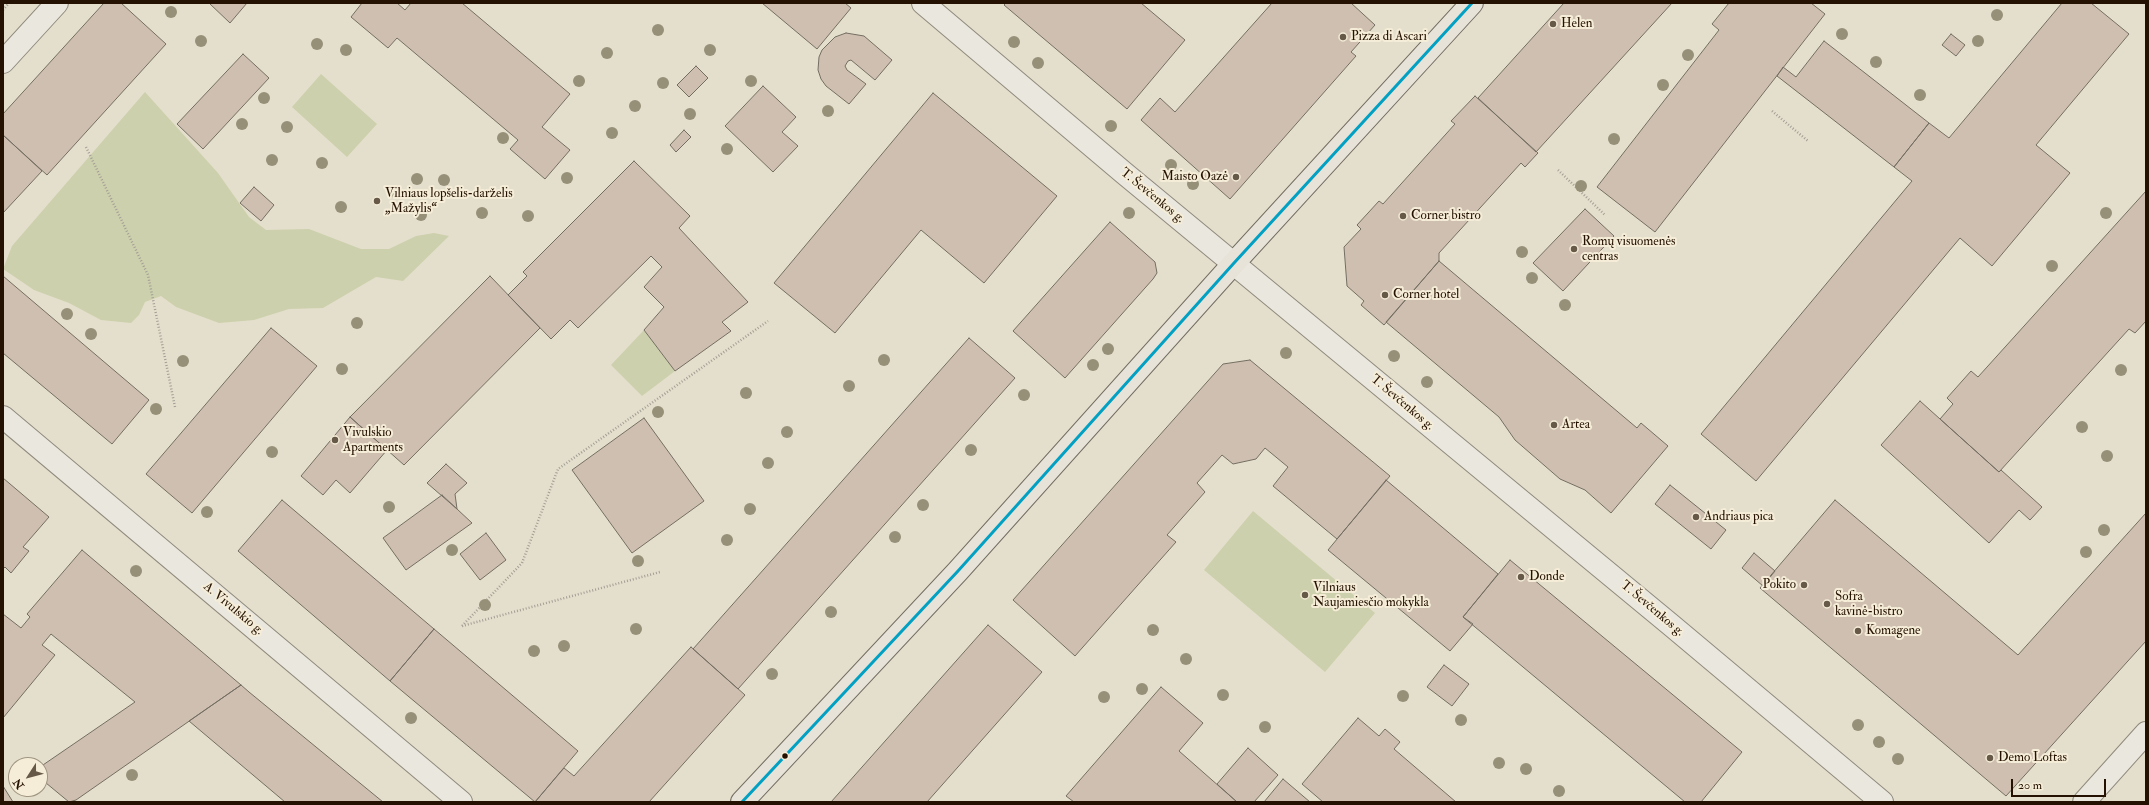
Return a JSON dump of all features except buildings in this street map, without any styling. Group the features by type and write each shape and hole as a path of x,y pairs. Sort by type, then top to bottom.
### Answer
{"main road":[{"path":"742,802 964,565 1234,264 1472,3"}],"street":[{"path":"3,62 57,3"},
{"name":"T. Ševčenkos g.","path":"923,3 1124,173 1671,624 1882,802"},
{"name":"A. Vivulskio g.","path":"3,417 461,802"},
{"path":"2084,801 2146,733"}],"path":[{"path":"3,10 9,3"},
{"path":"1772,111 1808,141"},
{"path":"86,147 148,275 175,407"},
{"path":"1558,170 1605,215"},
{"path":"660,572 462,626 522,563 558,469 768,320"}],"green space":[{"path":"321,74 377,124 347,157 292,107"},
{"path":"145,92 218,173 249,217 266,230 309,229 361,249 389,249 416,236 434,233 449,236 403,281 376,277 323,308 289,309 254,320 219,323 176,307 161,296 145,302 139,315 131,323 101,320 69,303 34,290 3,269 12,246"},
{"path":"644,330 675,371 642,396 611,365"},
{"path":"1253,511 1375,613 1325,672 1204,570"}],"transit line":[{"path":"742,802 958,571 1234,263 1472,3"}],"place":[{"name":"Helen","path":"1553,24"},
{"name":"Pizza di Ascari","path":"1343,37"},
{"name":"Maisto Oazė","path":"1236,177"},
{"name":"Vilniaus lopšelis-darželis „Mažylis“","path":"377,201"},
{"name":"Corner bistro","path":"1403,216"},
{"name":"Romų visuomenės centras","path":"1574,249"},
{"name":"Corner hotel","path":"1385,295"},
{"name":"Artea","path":"1554,425"},
{"name":"Vivulskio Apartments","path":"335,440"},
{"name":"Andriaus pica","path":"1696,517"},
{"name":"Donde","path":"1521,577"},
{"name":"Pokito","path":"1804,585"},
{"name":"Vilniaus Naujamiesčio mokykla","path":"1305,595"},
{"name":"Sofra kavinė-bistro","path":"1827,604"},
{"name":"Komagene","path":"1858,631"},
{"name":"Demo Loftas","path":"1990,758"}]}
